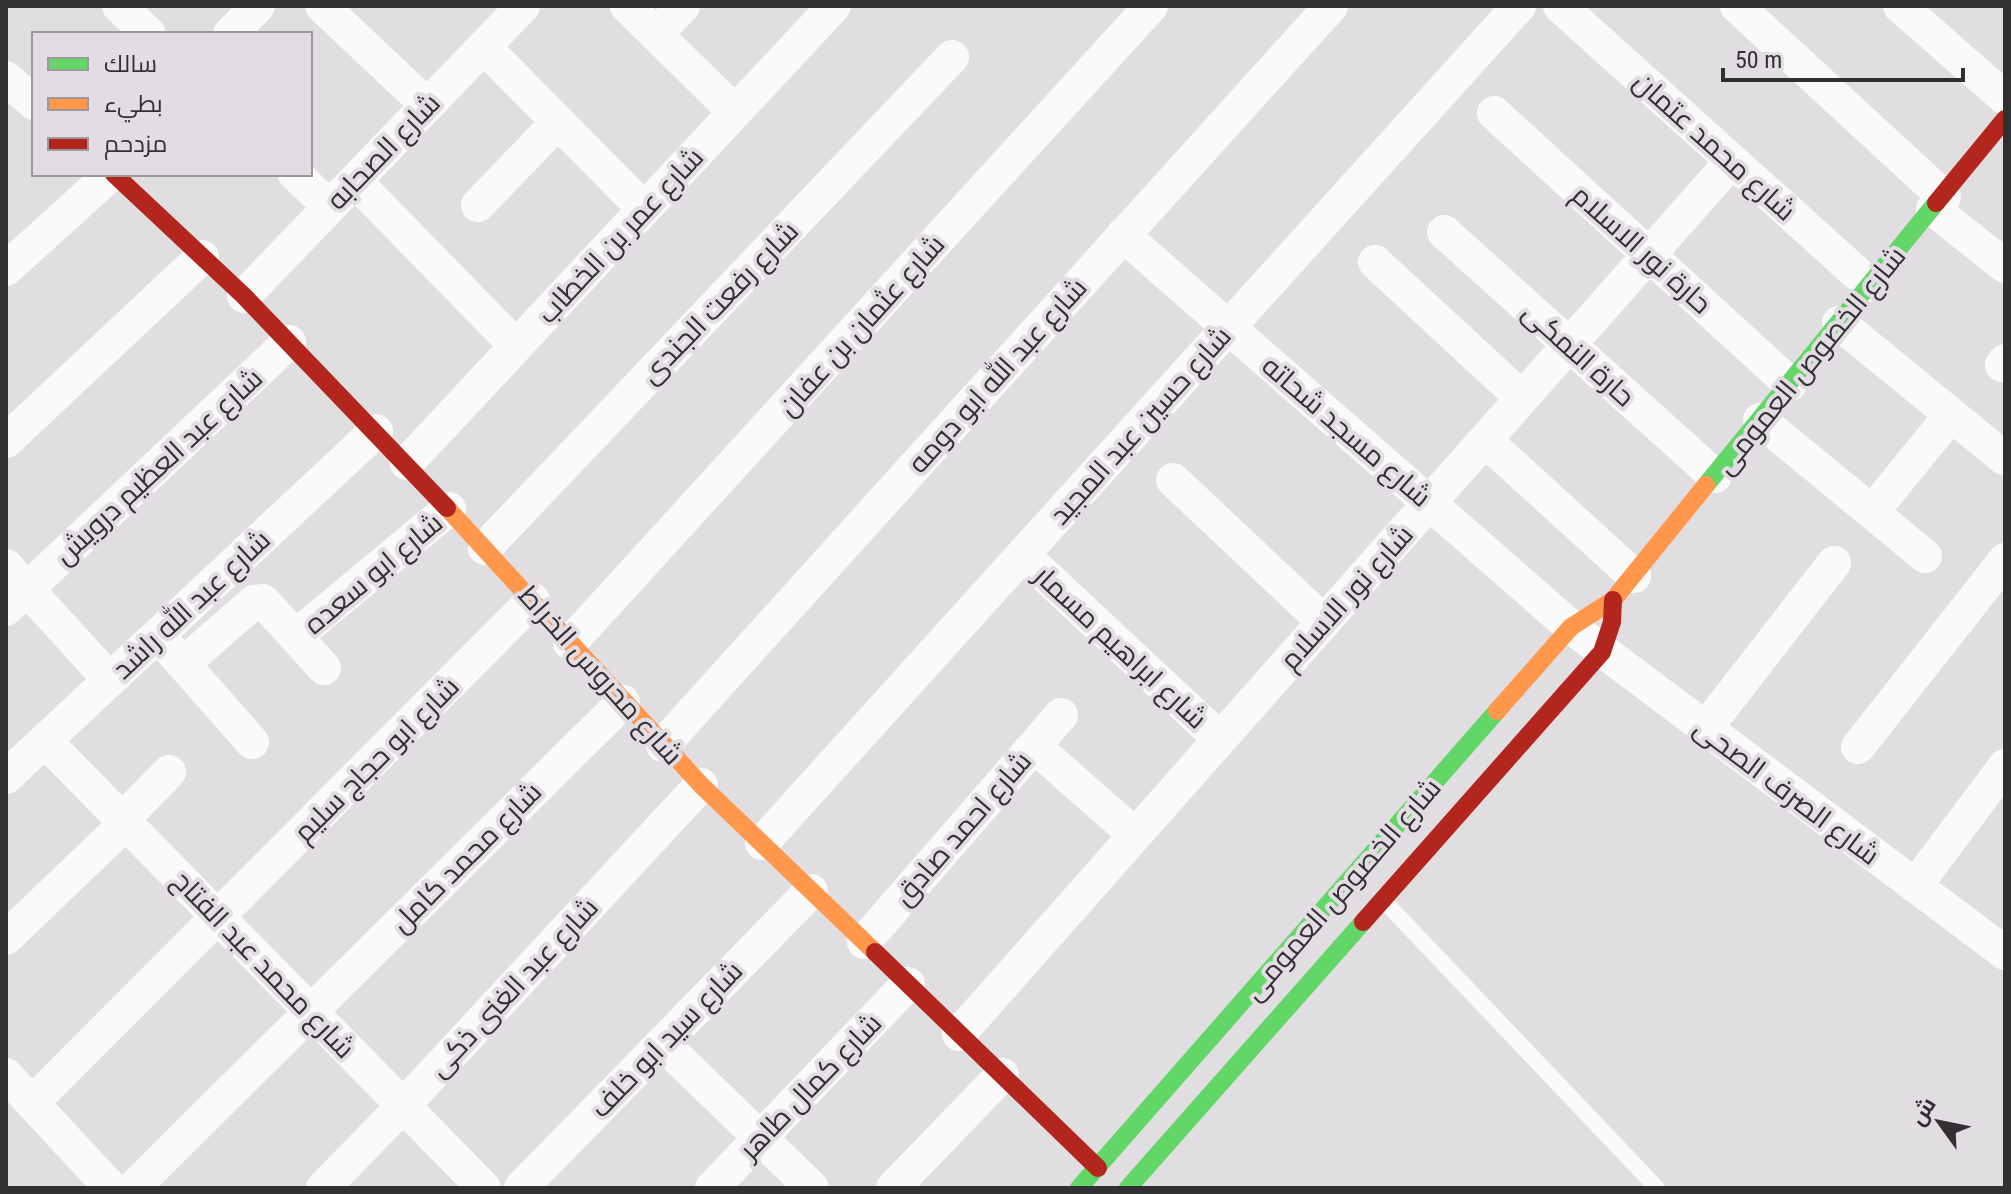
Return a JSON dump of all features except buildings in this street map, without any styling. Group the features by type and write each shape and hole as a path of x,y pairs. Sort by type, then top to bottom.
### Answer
{"street":[{"path":"119,6 147,32"},
{"path":"232,32 258,6"},
{"path":"322,6 427,105"},
{"path":"627,6 735,112"},
{"path":"656,34 683,6"},
{"name":"شارع عمر بن الخطاب","path":"407,463 834,6"},
{"name":"شارع عثمان بن عفان","path":"570,643 1151,6"},
{"name":"شارع عبد الله ابو دومه","path":"663,745 1331,6"},
{"name":"شارع حسين عبد المجيد","path":"762,843 1519,6"},
{"name":"شارع محمد عتمان","path":"1560,6 1870,285"},
{"path":"1737,6 2005,266"},
{"path":"1900,6 2005,98"},
{"name":"شارع الصحابه","path":"244,296 521,7"},
{"path":"484,47 644,209"},
{"name":"شارع رفعت الجندى","path":"485,548 952,57"},
{"path":"6,78 32,101"},
{"name":"حارة نور الاسلام","path":"1494,113 1790,384"},
{"name":"شارع الخصوص العمومى","path":"1079,1188 1571,627 1624,588 2005,119"},
{"path":"478,205 558,122"},
{"name":"شارع نور الاسلام","path":"959,1034 1732,161"},
{"path":"7,267 110,176"},
{"name":"شارع محروس الخراط","path":"114,176 244,296 407,463 701,785 1098,1168"},
{"path":"297,176 330,207"},
{"path":"355,181 516,346"},
{"name":"حارة النمكى","path":"1444,232 1715,476"},
{"name":"شارع مسجد شحاته","path":"1123,235 1571,627"},
{"path":"6,441 202,257"},
{"path":"1375,262 1522,398"},
{"path":"1839,323 2004,458"},
{"name":"شارع عبد العظيم درويش","path":"13,588 289,342"},
{"path":"1872,512 1951,415"},
{"path":"1760,420 1925,556"},
{"name":"شارع عبد الله راشد","path":"6,777 376,431"},
{"path":"1485,440 1624,588"},
{"path":"1173,480 1324,622"},
{"name":"شارع ابو سعده","path":"296,636 449,509"},
{"name":"شارع ابراهيم مسمار","path":"1023,555 1220,739"},
{"path":"1858,747 2005,560"},
{"path":"1705,729 1834,563"},
{"path":"13,588 110,680"},
{"name":"شارع الخصوص العمومى","path":"1128,1188 1602,652 1624,588"},
{"path":"183,664 257,600 263,601 324,668"},
{"name":"شارع ابو حجاج سليم","path":"32,1103 533,600"},
{"name":"شارع الصرف الصحى","path":"1571,627 2005,953"},
{"path":"157,635 252,742"},
{"name":"شارع محمد كامل","path":"133,1188 623,702"},
{"name":"شارع احمد صادق","path":"864,942 1061,715"},
{"name":"شارع محمد عبد الفتاح","path":"45,741 484,1188"},
{"path":"1034,746 1135,835"},
{"path":"1915,886 2005,766"},
{"path":"6,938 169,772"},
{"name":"شارع عبد الغنى ذكى","path":"323,1188 701,785"},
{"name":"شارع سيد ابو خلف","path":"521,1188 811,891"},
{"name":"شارع كمال طاهر","path":"712,1188 908,984"},
{"path":"662,1043 812,1188"},
{"path":"6,1075 111,1188"},
{"path":"893,1188 1002,1075"}],"lane":[{"path":"1384,901 1657,1188"}],"traffic: fast":[{"path":"1706,485 1936,203"},
{"path":"1079,1188 1497,711"},
{"path":"1128,1188 1363,922"}],"traffic: slow":[{"path":"1497,711 1571,627 1613,600 1706,485"},
{"path":"447,508 701,785 875,952"}],"traffic: jam":[{"path":"1936,203 2005,119"},
{"path":"116,176 244,296 447,508"},
{"path":"1363,922 1602,652 1612,622 1613,600"},
{"path":"875,952 1098,1168"}]}
